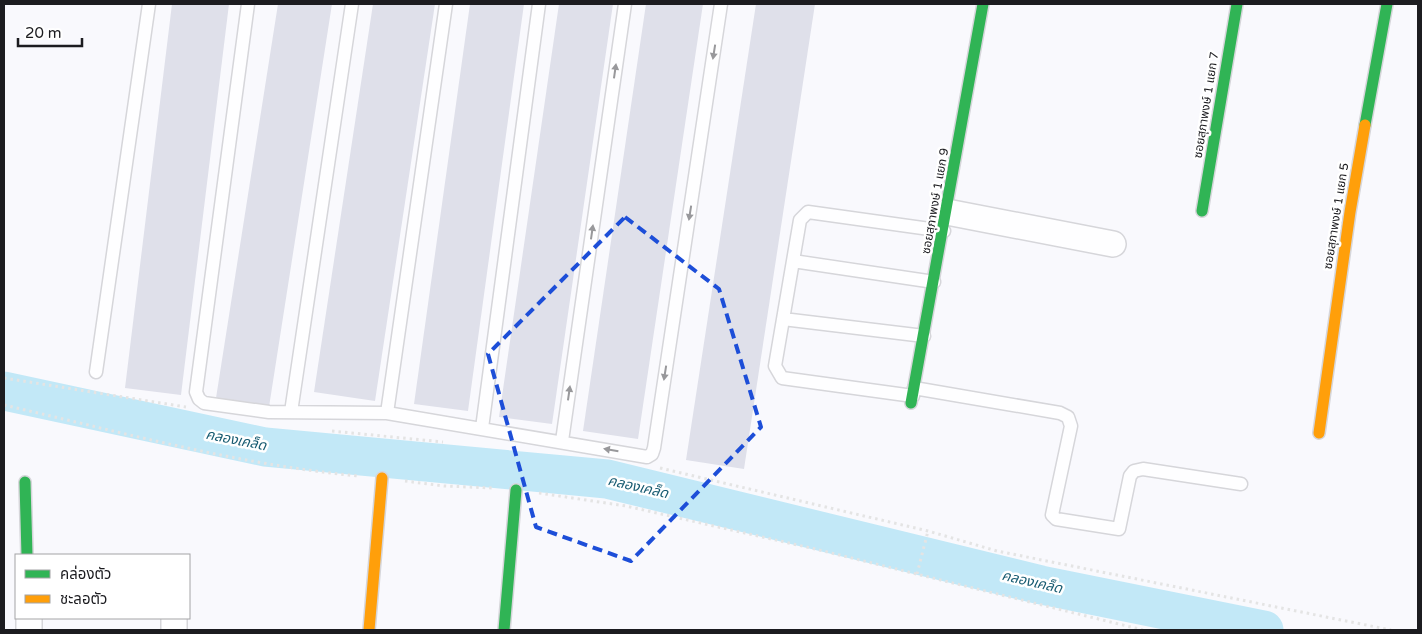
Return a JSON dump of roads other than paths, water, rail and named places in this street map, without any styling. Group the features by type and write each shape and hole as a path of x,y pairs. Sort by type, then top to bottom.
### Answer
{"street":[{"name":"ซอยสุภาพงษ์ 1 แยก 9","path":"913,396 984,4"},
{"name":"ซอยสุภาพงษ์ 1 แยก 7","path":"1202,211 1237,4"},
{"name":"ซอยสุภาพงษ์ 1 แยก 5","path":"1319,433 1350,212 1387,4"},
{"path":"945,222 1113,244"},
{"path":"369,630 382,478"},
{"path":"25,482 27,554"},
{"path":"504,630 516,490"}],"lane":[{"path":"96,372 149,4"},
{"path":"248,4 196,392 199,399 204,403 269,412 386,413 562,441 647,457 652,454 654,448 721,4"},
{"path":"291,412 352,4"},
{"path":"386,413 446,4"},
{"path":"482,428 539,4"},
{"path":"562,441 625,4"},
{"path":"945,222 808,212 800,220 775,366 782,378 1060,413 1068,417 1071,426 1052,515 1056,519 1120,529 1130,476 1134,471 1143,469 1240,484"},
{"path":"793,261 934,282"},
{"path":"783,319 924,336"}],"waterway":[{"name":"คลองเคล็ด","path":"4,391 265,447 607,479 1041,585 1264,630"}]}
